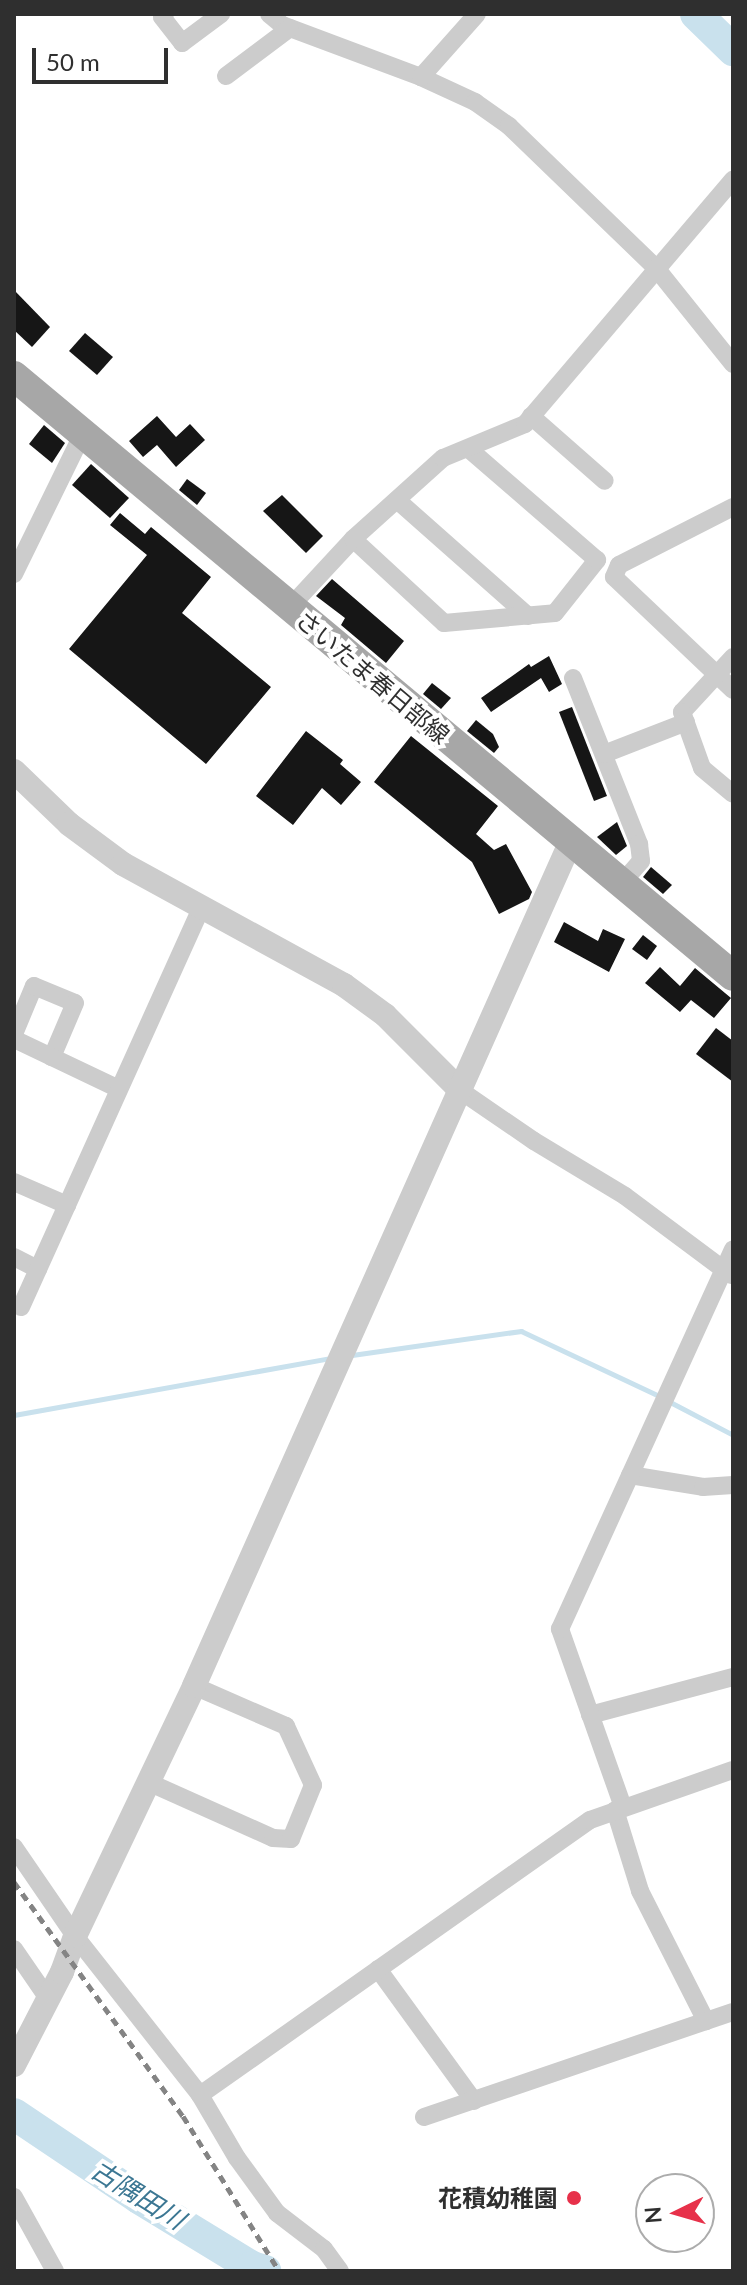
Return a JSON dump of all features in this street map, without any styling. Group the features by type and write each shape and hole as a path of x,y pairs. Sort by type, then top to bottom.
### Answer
{"main road":[{"name":"さいたま春日部線","path":"14,376 733,976"}],"street":[{"path":"165,14 162,17 182,43 221,14"},
{"path":"269,14 290,28 421,77 475,102 509,126 656,268 733,364"},
{"path":"421,77 477,14"},
{"path":"226,76 290,28"},
{"path":"290,607 353,539 443,458 525,424 733,180"},
{"path":"531,416 605,481"},
{"path":"14,574 83,433"},
{"path":"353,539 444,623 555,613 597,560 469,449"},
{"path":"397,500 528,616"},
{"path":"733,507 619,565 614,577 733,690"},
{"path":"733,657 682,712 702,768 733,794"},
{"path":"573,678 639,844 641,861 621,884"},
{"path":"604,754 686,722"},
{"path":"14,771 100,849 344,985 385,1015 461,1091 534,1141 625,1196 729,1273"},
{"path":"14,2065 49,2000 75,1936 194,1686 570,843"},
{"path":"21,1307 201,908"},
{"path":"52,1057 75,1003 34,986 14,1036 52,1057 119,1089"},
{"path":"14,1182 67,1205"},
{"path":"706,2021 640,1891 619,1808 560,1629 630,1475 729,1273 733,1250"},
{"path":"14,1257 38,1269"},
{"path":"630,1475 703,1487 733,1485"},
{"path":"590,1715 733,1677"},
{"path":"148,1782 273,1838 291,1839 313,1785 286,1726 194,1686"},
{"path":"200,2095 590,1820 733,1770"},
{"path":"14,1847 75,1936 200,2095 237,2158 277,2213 324,2249 340,2271"},
{"path":"14,1949 49,2000"},
{"path":"378,1969 474,2101"},
{"path":"424,2117 733,2012"},
{"path":"14,2197 55,2271"}],"building":[{"path":"14,290 50,327 32,347 14,330"},
{"path":"85,333 113,357 97,375 69,351"},
{"path":"157,416 176,437 190,424 205,440 176,467 157,445 143,457 129,441"},
{"path":"44,425 65,443 52,463 29,444"},
{"path":"91,464 129,498 110,518 72,485"},
{"path":"187,479 206,493 197,505 179,490"},
{"path":"282,495 323,536 306,553 263,511"},
{"path":"120,513 145,534 151,527 211,577 182,613 271,687 206,764 69,649 147,555 110,525"},
{"path":"332,579 404,641 386,663 341,625 345,618 316,596"},
{"path":"549,656 562,684 549,692 541,678 491,712 481,698 529,664 531,667"},
{"path":"432,683 451,698 441,709 423,694"},
{"path":"572,707 607,796 594,801 559,712"},
{"path":"476,720 493,734 499,747 494,753 467,731"},
{"path":"306,731 343,760 340,764 361,782 341,805 322,788 293,825 256,796"},
{"path":"411,736 498,806 476,834 494,850 506,844 532,892 529,899 499,914 472,862 374,782"},
{"path":"617,822 627,846 616,855 597,837"},
{"path":"651,867 672,885 663,894 643,877"},
{"path":"564,922 598,941 603,929 625,939 609,972 554,942"},
{"path":"643,935 657,946 647,960 632,949"},
{"path":"660,967 680,986 695,968 731,998 714,1018 691,1000 680,1012 645,983"},
{"path":"716,1028 733,1041 733,1082 696,1054"}],"waterway":[{"path":"696,14 733,50"},
{"path":"352,1355 521,1331 661,1397"},
{"path":"14,1415 330,1358"},
{"path":"670,1402 733,1435"},
{"name":"古隅田川","path":"14,2114 139,2198 252,2267 265,2271"}],"railway":[{"path":"14,1882 183,2116 279,2271"}],"place":[{"name":"花積幼稚園","path":"574,2198"}]}
